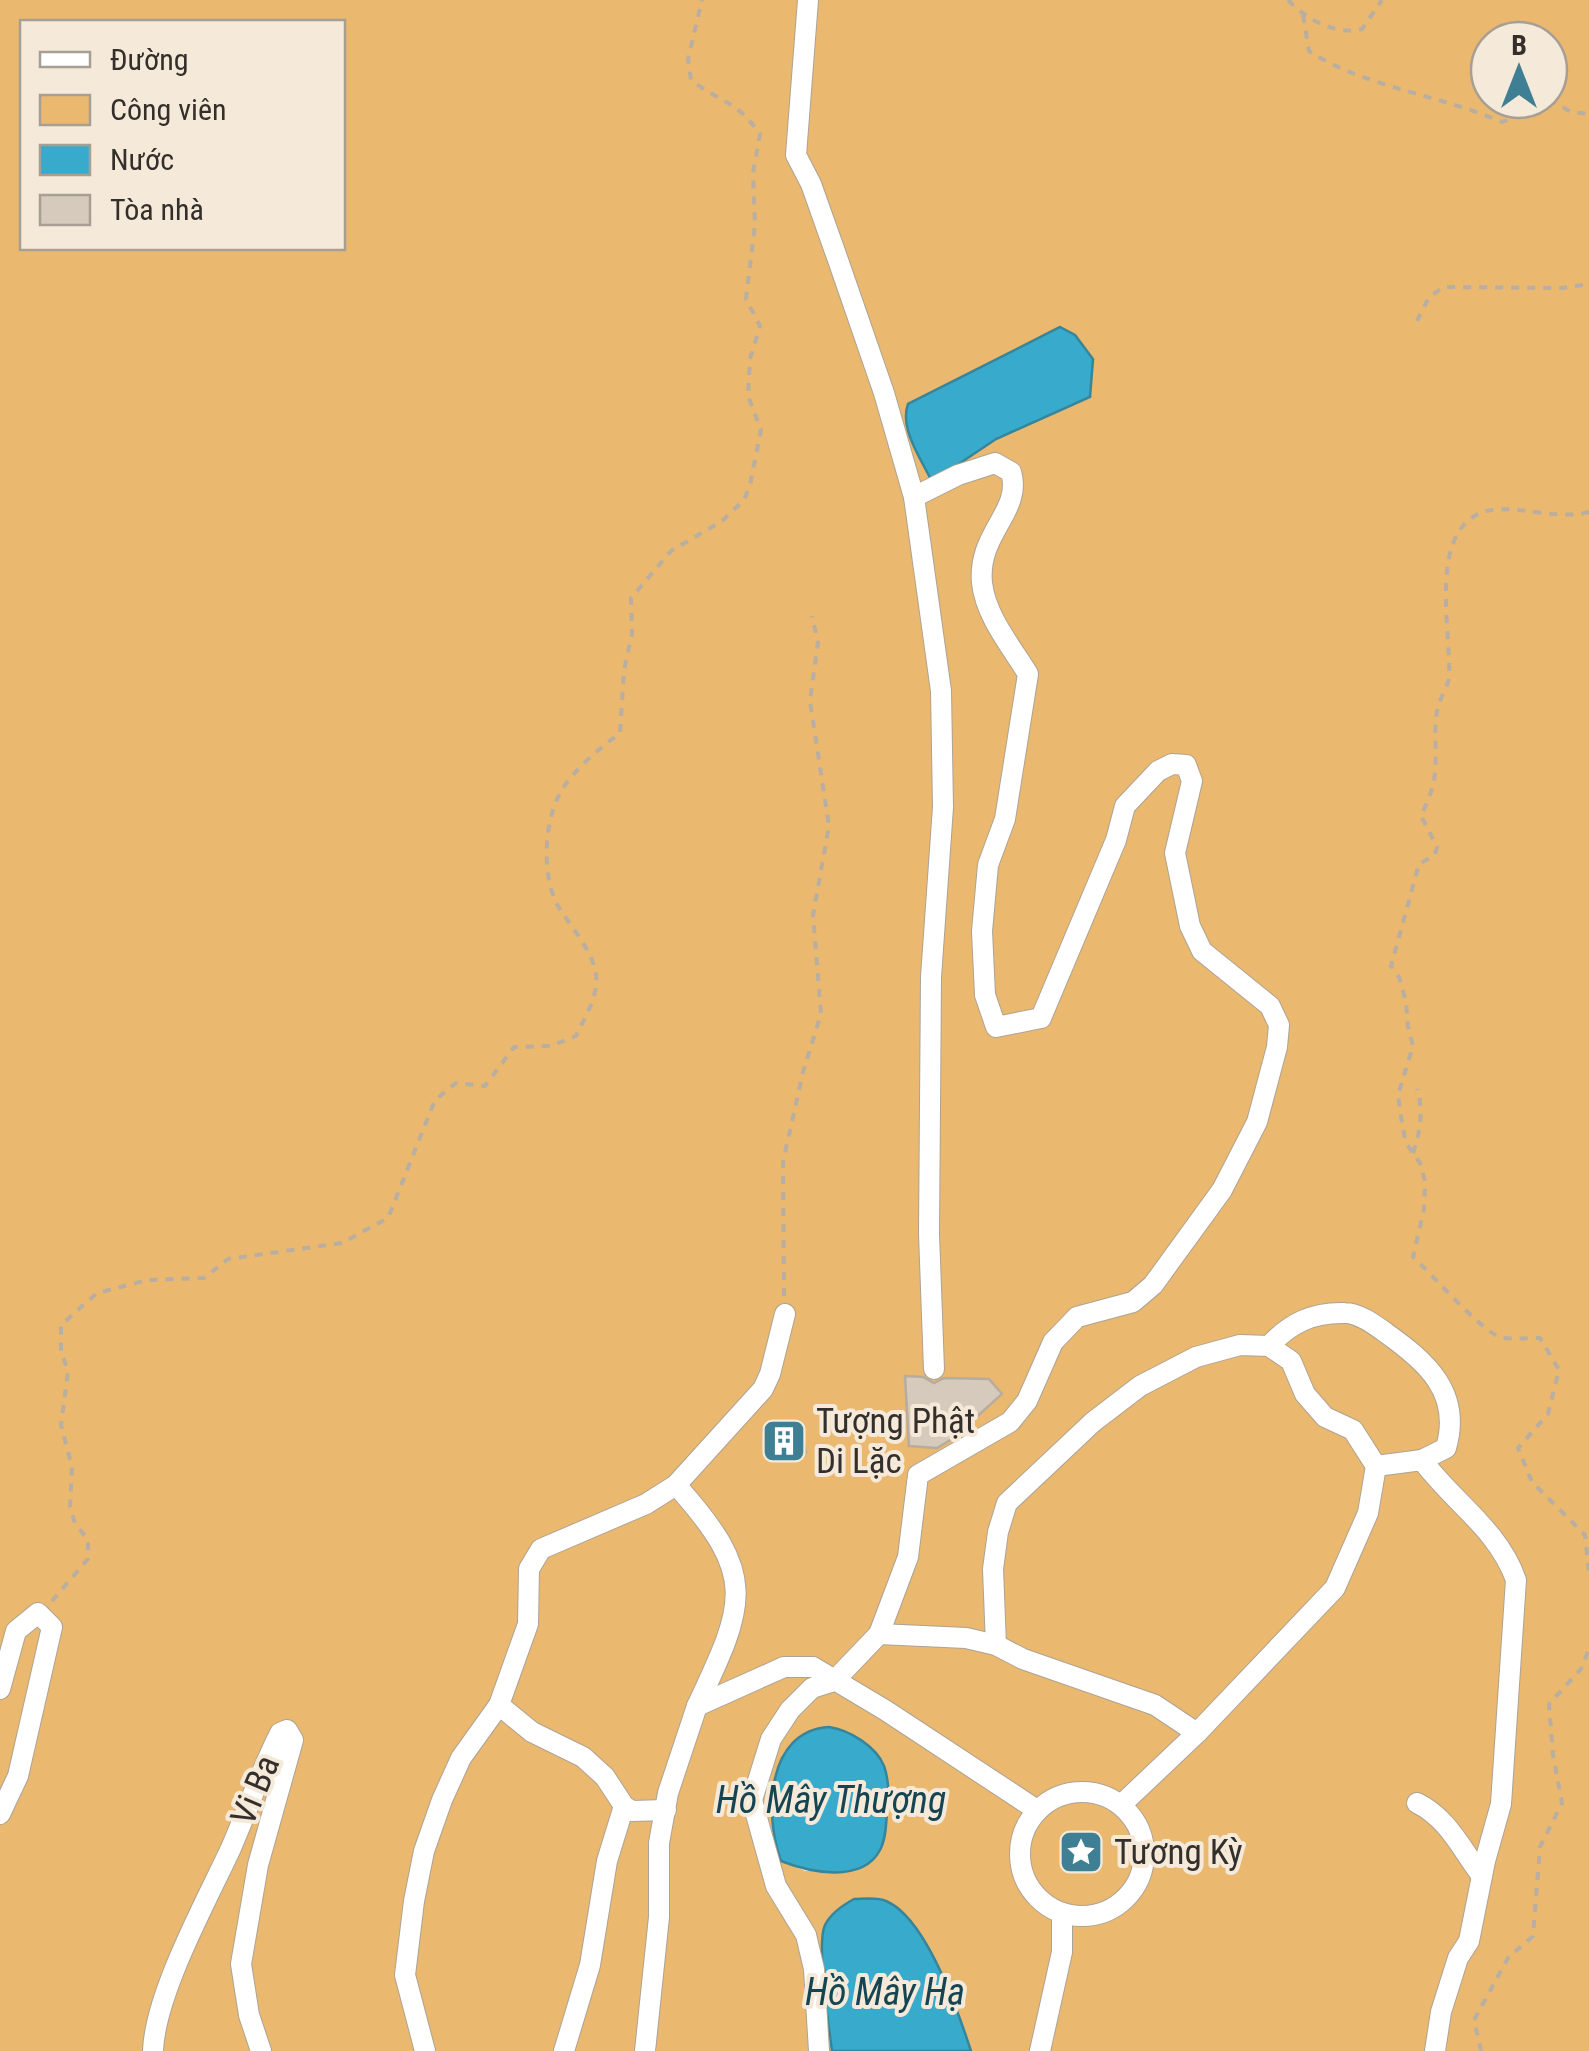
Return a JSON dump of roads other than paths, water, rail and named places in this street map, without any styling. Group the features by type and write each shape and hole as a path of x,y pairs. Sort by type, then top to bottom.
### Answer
{"street":[{"path":"808,0 796,155 811,184 850,293 914,497 940,691 942,808 930,1016 929,1234 934,1368"},
{"path":"819,2051 814,1968 806,1935 776,1886 752,1800 771,1739 790,1710 812,1688 834,1681 879,1634 908,1557 918,1475 1010,1422 1042,1373 1053,1342 1078,1317 1133,1302 1153,1285 1222,1190 1257,1122 1278,1047 1279,1025 1270,1006 1202,951 1190,926 1175,854 1192,780 1186,765 1172,764 1158,771 1125,806 1116,840 1041,1018 996,1027 985,994 982,931 988,865 1005,819 1028,674 989,611 982,581 984,547 1012,502 1015,484 1011,472 995,463 958,475 914,497"},
{"path":"1269,1346 1286,1327 1306,1318 1348,1312 1375,1324 1413,1351 1432,1372 1449,1406 1452,1426 1446,1448 1422,1460 1376,1466"},
{"path":"426,2051 405,1975 424,1852 461,1758 499,1705 528,1624 526,1584 534,1558 541,1549 646,1504 676,1485 762,1389 770,1374 784,1314"},
{"path":"996,1645 993,1569 1007,1503 1093,1422 1140,1386 1196,1358 1240,1345 1269,1346 1291,1360 1305,1394 1325,1418 1352,1430 1376,1466 1368,1513 1335,1588 1197,1733 1121,1805"},
{"path":"1422,1460 1440,1485 1490,1533 1508,1558 1516,1580 1501,1804 1470,1941 1452,1976 1435,2051"},
{"path":"645,2051 659,1917 659,1843 697,1706 730,1634 735,1614 733,1563 719,1538 676,1485"},
{"path":"0,1689 16,1631 38,1613 52,1627 18,1776 0,1814"},
{"path":"879,1634 966,1638 996,1645 1022,1659 1155,1705 1197,1733"},
{"path":"697,1706 784,1667 813,1667 886,1710 1037,1810"},
{"path":"499,1705 532,1732 583,1756 605,1777 624,1806 632,1811 666,1810"},
{"name":"Vi Ba","path":"153,2051 154,2025 189,1939 262,1769 280,1732 287,1730 294,1740 258,1865 241,1964 249,2015 261,2051"},
{"path":"1087,1792 1121,1805 1135,1821 1143,1842 1144,1863 1137,1884 1124,1900 1105,1912 1084,1917 1062,1914 1044,1904 1029,1888 1020,1869 1019,1848 1024,1828 1037,1810 1051,1799 1087,1792"},
{"path":"1417,1803 1432,1810 1446,1824 1482,1876"},
{"path":"564,2051 590,1965 607,1861 624,1806"},
{"path":"1040,2051 1062,1952 1062,1914"}],"water":[{"path":"1060,327 1075,335 1093,359 1090,397 996,439 932,482 909,434 908,404"},
{"name":"Hồ Mây Thượng","path":"829,1727 853,1735 868,1746 884,1766 888,1783 882,1846 872,1861 848,1871 806,1869 781,1861 772,1821 775,1778 782,1759 793,1743 808,1732"},
{"name":"Hồ Mây Hạ","path":"854,1899 886,1901 914,1926 939,1967 971,2051 832,2051 823,1935 831,1917"}],"place":[{"name":"Tượng Phật Di Lặc","path":"784,1441"},
{"name":"Tương Kỳ","path":"1081,1852"}]}
